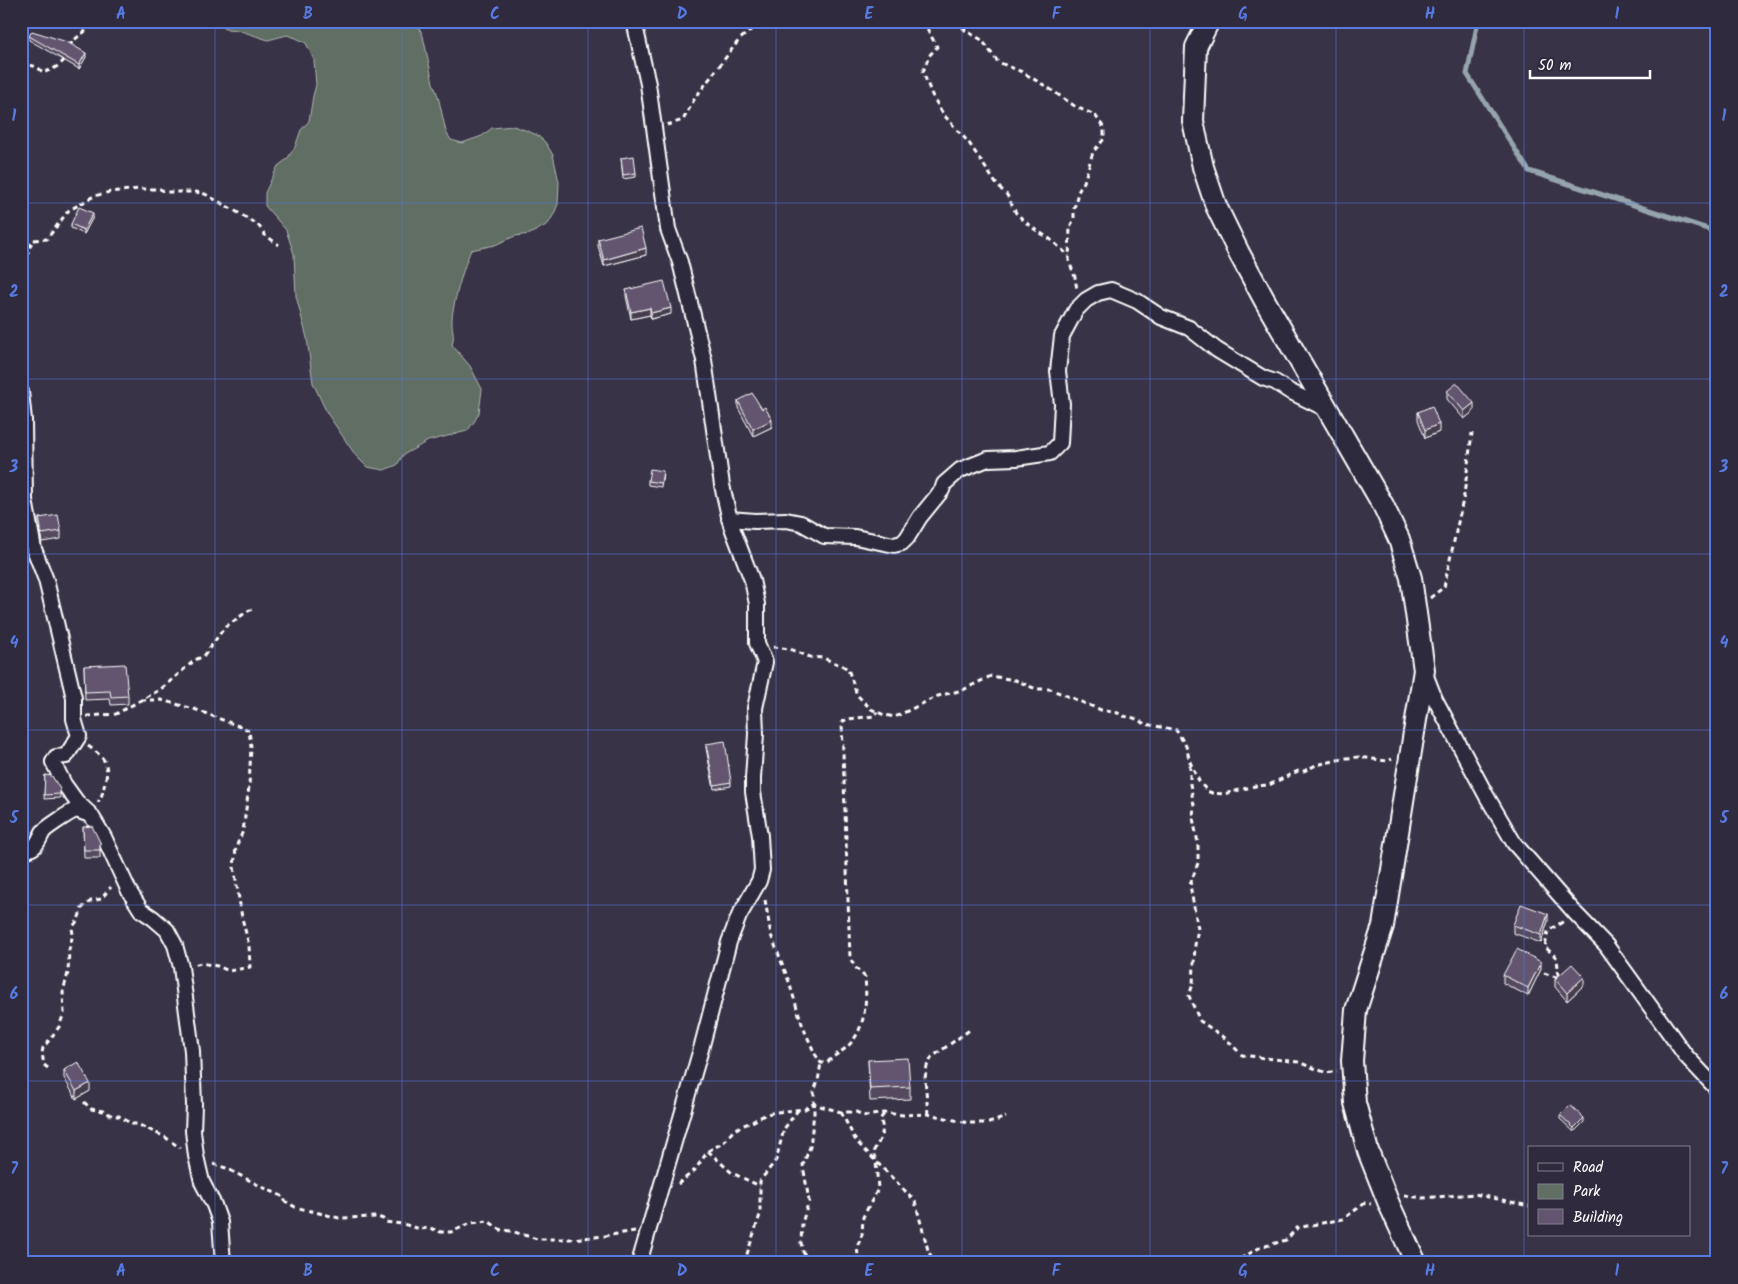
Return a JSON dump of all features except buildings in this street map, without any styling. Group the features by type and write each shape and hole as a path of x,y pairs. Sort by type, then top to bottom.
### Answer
{"main road":[{"path":"1209,21 1196,48 1193,79 1193,121 1203,167 1216,206 1239,253 1383,505 1399,539 1411,578 1424,670 1383,926 1356,1010 1352,1067 1354,1103 1368,1151 1416,1263"}],"street":[{"path":"634,21 648,84 668,229 680,262 704,360 722,485 729,519 752,580 757,604 757,643 764,662 755,708 756,734 753,778 762,859 759,881 733,929 701,1049 639,1263"},
{"path":"729,519 755,521 786,520 801,523 824,536 855,537 881,543 902,543 908,538 920,517 942,490 944,484 960,470 988,459 1016,458 1050,453 1060,443 1062,404 1058,372 1062,336 1076,310 1098,294 1111,290 1124,295 1161,317 1189,328 1217,350 1263,378 1275,382 1288,391 1328,411"},
{"path":"21,392 24,420 25,500 34,549 46,580 74,698 74,720 79,736 66,756 56,757 53,762 64,784 77,802 91,815 129,891 141,910 167,930 175,945 192,1051 193,1131 197,1160 202,1182 214,1205 220,1222 223,1263"},
{"path":"1424,670 1435,699 1460,748 1514,843 1576,914 1606,945 1686,1056 1715,1085"},
{"path":"21,852 32,849 37,845 44,831 70,812 76,810 91,815"}],"path":[{"path":"21,65 28,64 40,68 43,73 56,68 62,63 72,41 96,21"},
{"path":"654,133 669,124 683,120 695,98 739,40 759,23 766,21"},
{"path":"923,21 937,47 929,56 923,72 932,95 943,114 969,142 997,185 1007,195 1016,213 1069,256"},
{"path":"956,21 966,31 982,40 998,62 1022,72 1076,107 1095,115 1104,128 1104,138 1093,152 1084,182 1078,192 1074,209 1074,220 1070,226 1069,256 1077,288 1084,303"},
{"path":"21,262 29,254 32,240 47,239 68,211 94,196 139,189 205,194 259,226 265,235 278,245"},
{"path":"1416,616 1428,600 1444,587 1464,495 1472,433"},
{"path":"74,720 90,715 116,714 161,689 195,660 204,656 224,628 255,608"},
{"path":"757,643 790,649 810,657 823,658 843,666 850,675 857,695 871,709 895,717 938,696 957,693 991,676 1015,680 1036,689 1057,691 1094,708 1134,718 1145,724 1176,730 1186,746 1190,762 1202,786 1207,791 1218,794 1269,785 1298,771 1304,771 1316,765 1347,758 1359,757 1386,761 1410,757"},
{"path":"141,700 161,700 234,723 248,730 251,747 243,831 236,847 234,867 242,918 249,945 250,967 229,971 217,966 201,963 180,967"},
{"path":"759,881 766,902 771,936 803,1027 815,1054 821,1062 827,1063 835,1054 848,1047 854,1040 860,1028 865,1010 865,977 850,958 842,722 847,719 874,716 878,712"},
{"path":"76,741 87,746 105,760 108,774 103,795 91,815"},
{"path":"1190,762 1190,784 1194,805 1193,818 1198,843 1198,863 1190,885 1198,929 1189,996 1200,1021 1225,1038 1242,1055 1298,1062 1327,1073 1352,1067"},
{"path":"48,1068 44,1065 42,1053 48,1041 59,1027 64,1013 63,992 68,974 69,950 73,934 72,928 78,920 82,908 91,902 101,899 109,891 118,868"},
{"path":"1544,973 1558,978 1557,958 1544,947 1548,931 1576,914"},
{"path":"928,1114 925,1078 927,1066 932,1057 971,1029"},
{"path":"810,1262 803,1252 801,1243 802,1222 809,1201 802,1165 810,1147 814,1113 814,1090 818,1081 821,1062"},
{"path":"84,1102 91,1109 119,1116 132,1124 138,1124 165,1137 186,1152 190,1158 226,1168 280,1195 294,1207 339,1218 372,1216 383,1219 385,1222 403,1224 420,1229 430,1228 441,1232 452,1232 472,1222 488,1221 501,1230 537,1239 560,1238 570,1240 605,1236 633,1230 648,1232"},
{"path":"660,1192 672,1189 695,1170 708,1151 723,1143 733,1130 759,1117 778,1112 805,1109 813,1104 841,1112 856,1112 866,1116 885,1113 903,1115 928,1114 968,1123 989,1123 1006,1117"},
{"path":"744,1263 760,1215 760,1181 776,1160 784,1129 798,1110"},
{"path":"841,1112 856,1141 915,1201 928,1250 934,1263"},
{"path":"859,1263 857,1247 862,1235 862,1217 878,1189 876,1161 873,1152 880,1139 883,1127 880,1120 885,1113"},
{"path":"708,1151 732,1172 760,1186"},
{"path":"1233,1263 1259,1248 1286,1240 1297,1228 1342,1219 1365,1204 1379,1204 1391,1207 1403,1195 1422,1198 1475,1194 1528,1206"}],"green space":[{"path":"214,21 416,21 423,36 446,132 451,140 462,143 482,136 492,128 513,126 537,135 545,142 553,155 559,182 558,204 554,214 548,224 530,234 515,236 495,245 471,250 459,286 452,316 452,345 470,366 482,389 479,413 467,431 428,441 403,455 397,465 384,470 367,467 356,456 327,413 313,383 307,338 296,296 294,254 286,230 265,206 265,193 278,166 287,159 295,147 301,130 309,121 316,85 314,60 306,43 296,38 287,35 268,40 238,30 227,29"}],"waterway":[{"path":"1478,21 1467,74 1529,171 1717,232"}]}
